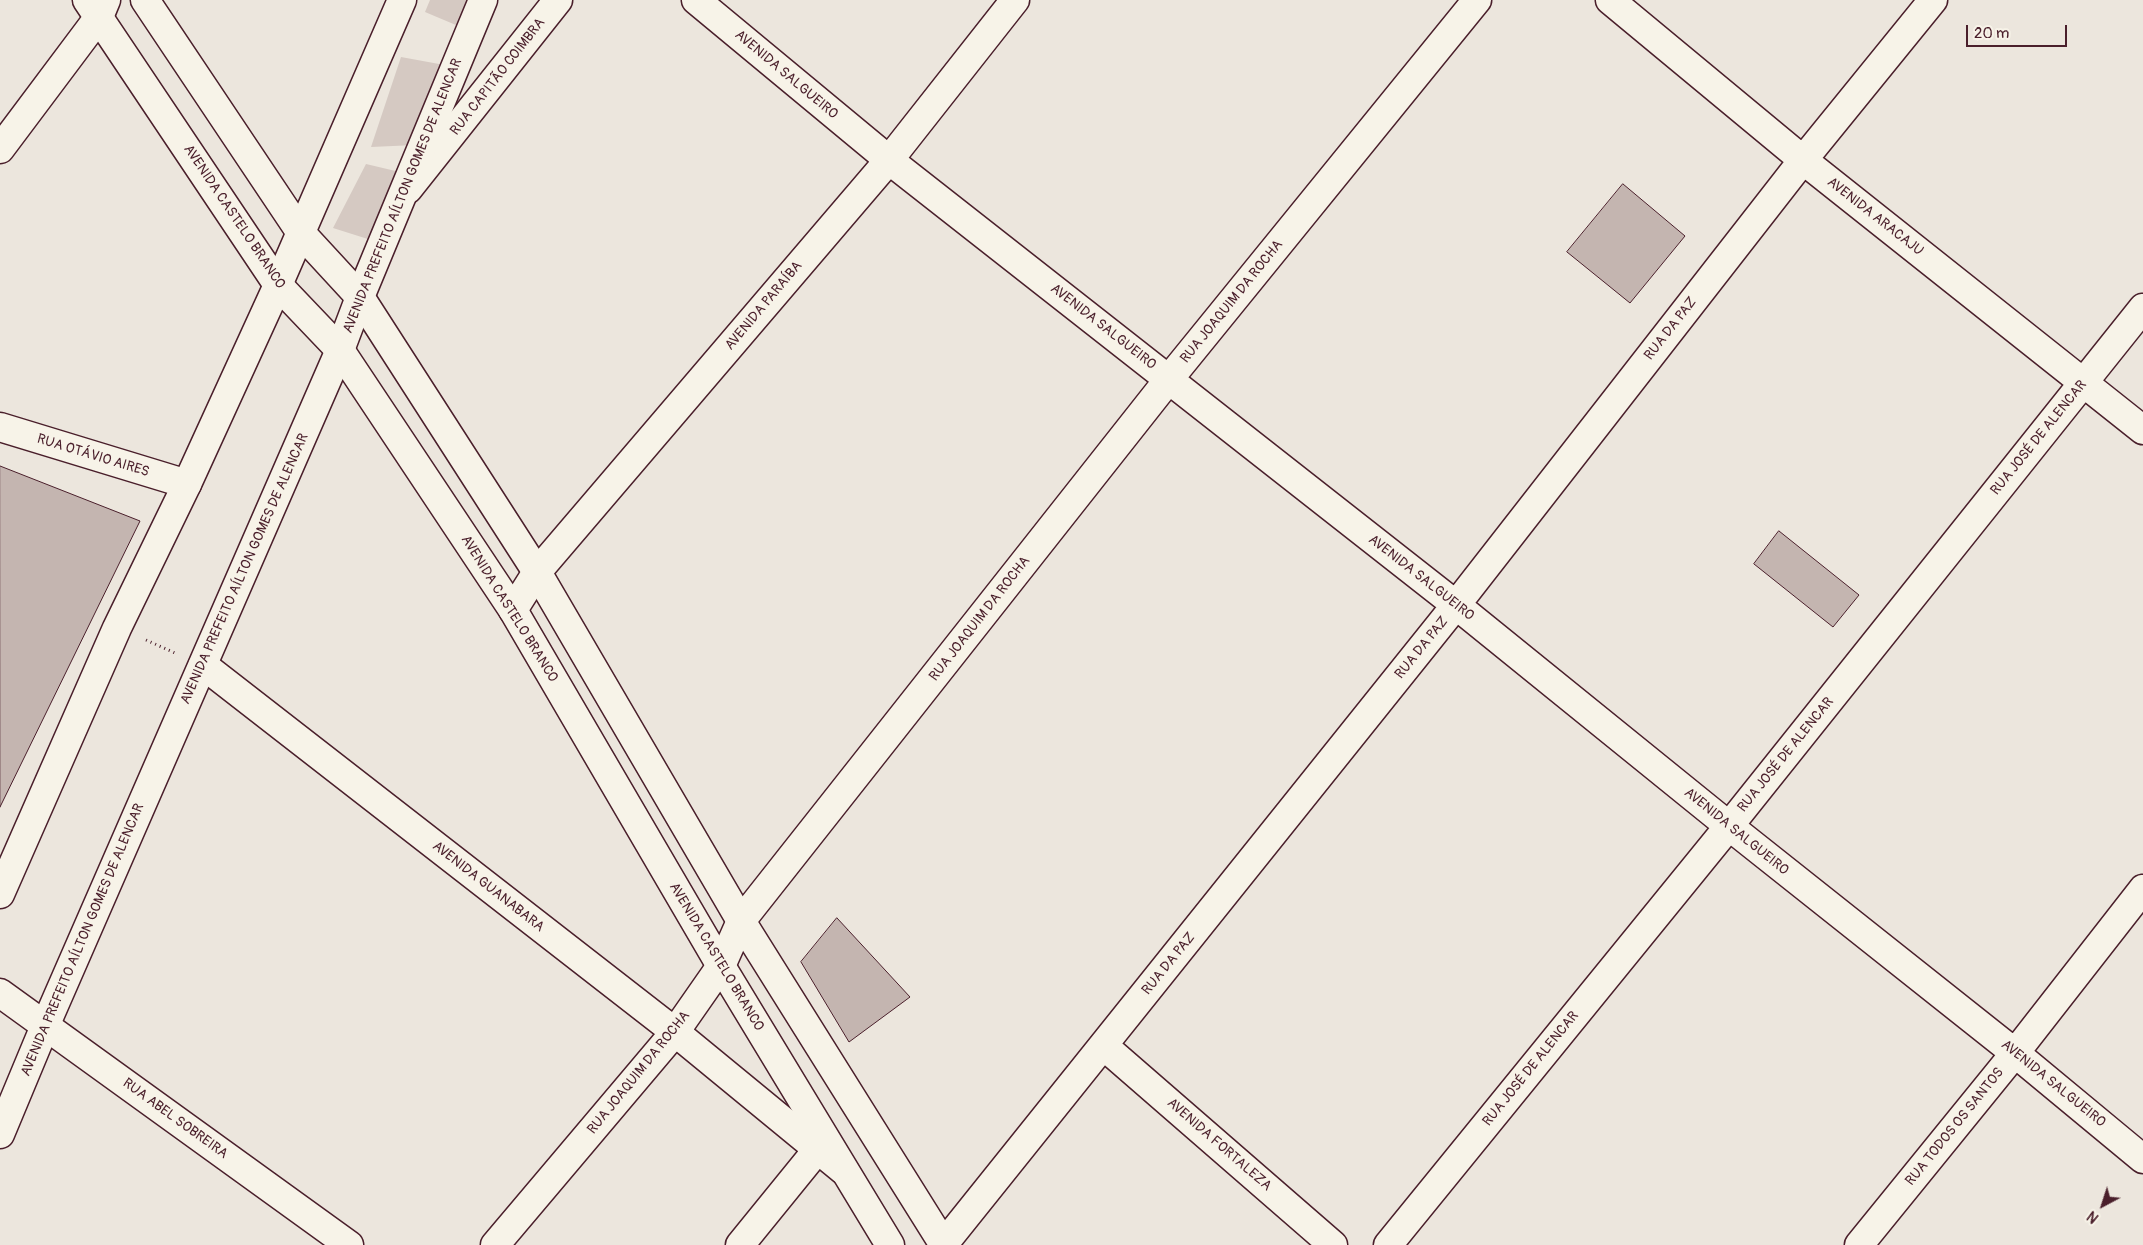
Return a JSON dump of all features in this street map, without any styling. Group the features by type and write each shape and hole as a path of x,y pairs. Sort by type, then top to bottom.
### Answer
{"street":[{"path":"144,0 301,233 360,297 537,572 741,921 943,1245"},
{"path":"0,894 117,628 187,484 278,285 402,0"},
{"name":"AVENIDA PREFEITO AÍLTON GOMES DE ALENCAR","path":"0,1134 45,1026 340,350 360,297 483,0"},
{"name":"RUA CAPITÃO COIMBRA","path":"400,200 558,0"},
{"name":"AVENIDA SALGUEIRO","path":"696,0 889,160 1456,605 1729,826 2015,1053 2143,1159"},
{"name":"AVENIDA PARAÍBA","path":"513,610 537,572 889,160 1015,0"},
{"name":"RUA JOAQUIM DA ROCHA","path":"495,1245 675,1032 720,966 741,921 1170,379 1477,0"},
{"name":"AVENIDA ARACAJU","path":"1610,0 1803,160 2143,430"},
{"name":"RUA DA PAZ","path":"943,1245 1456,605 1803,160 1933,0"},
{"path":"0,149 97,6"},
{"name":"AVENIDA CASTELO BRANCO","path":"97,6 278,285 340,350 513,610 720,966 890,1245"},
{"name":"RUA JOSÉ DE ALENCAR","path":"1388,1245 1729,826 2143,308"},
{"name":"RUA OTÁVIO AIRES","path":"0,427 187,484"},
{"name":"AVENIDA GUANABARA","path":"203,665 675,1032 845,1171"},
{"name":"RUA TODOS OS SANTOS","path":"1859,1245 2015,1053 2143,889"},
{"name":"RUA ABEL SOBREIRA","path":"0,993 349,1245"},
{"name":"AVENIDA FORTALEZA","path":"1104,1046 1333,1245"},
{"path":"740,1245 818,1149"}],"path":[{"path":"117,628 203,665"}],"shaded area":[{"path":"430,0 474,0 463,28 425,12"},
{"path":"401,57 450,66 415,145 371,147"},
{"path":"366,164 404,173 371,240 333,228"}],"building":[{"path":"1623,184 1685,236 1630,303 1567,252"},
{"path":"0,466 140,521 0,807"},
{"path":"1779,531 1859,595 1833,627 1754,564"},
{"path":"837,918 910,997 849,1042 801,962"}]}
